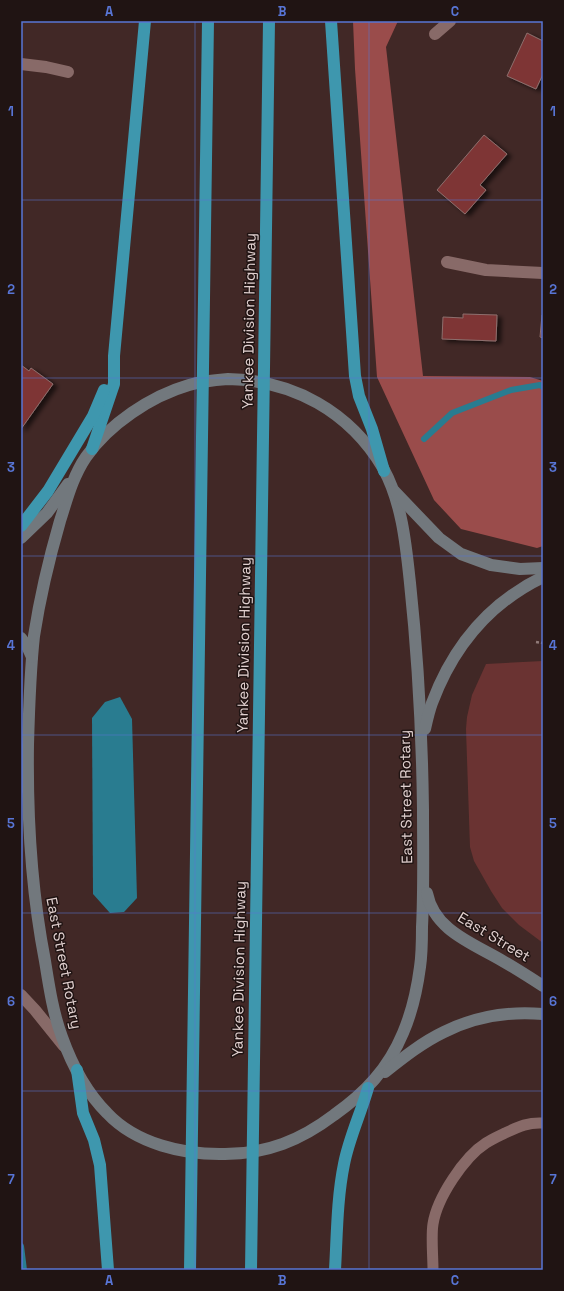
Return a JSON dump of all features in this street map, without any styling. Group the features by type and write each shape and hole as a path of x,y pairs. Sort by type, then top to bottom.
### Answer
{"highway":[{"path":"92,449 114,384 114,356 145,21"},
{"path":"190,1270 208,21"},
{"name":"Yankee Division Highway","path":"251,1270 269,21"},
{"path":"331,21 355,376 359,396 372,429 384,470"},
{"path":"21,526 48,491 93,416 101,399 114,356"},
{"path":"77,1070 83,1113 94,1140 100,1165 108,1270"},
{"path":"335,1270 344,1168 351,1138 368,1088"}],"main road":[{"name":"East Street Rotary","path":"242,379 268,383 293,390 314,400 356,433 373,453 384,470 392,489 400,517 408,567 417,649 422,740 424,864 421,963 410,1018 390,1059 368,1088 321,1125 304,1136 271,1149 227,1155 193,1152 171,1148 150,1141 123,1127 94,1099 77,1070 59,1027 50,988 35,903 29,838 28,742 32,657 40,602 52,550 65,505 82,463 92,449 106,434 131,413 168,392 203,381 242,379"},
{"path":"21,538 47,513 82,463"},
{"path":"392,489 439,538 461,554 491,565 520,568 543,568"},
{"path":"422,740 432,703 443,677 462,646 488,613 505,599 543,577"},
{"path":"21,638 32,657"},
{"name":"East Street","path":"424,864 427,897 430,906 440,921 461,938 502,960 543,986"},
{"path":"376,1079 410,1053 443,1032 463,1024 497,1015 529,1013 543,1014"}],"street":[{"path":"435,34 450,21"},
{"path":"21,64 46,67 68,72"},
{"path":"447,262 486,270 543,273"},
{"path":"21,787 28,742"},
{"path":"21,995 68,1050"}],"lane":[{"path":"433,1270 433,1224 440,1202 459,1169 471,1155 486,1143 517,1127 533,1122 543,1123"}],"path":[{"path":"536,642 543,643"}],"shaded area":[{"path":"353,21 398,21 386,47 423,376 530,377 543,381 543,546 537,548 461,529 434,500 377,377 355,69"},
{"path":"543,661 543,943 519,925 502,908 474,861 470,847 466,729 472,695 486,664"}],"water":[{"path":"120,697 132,719 137,898 124,912 110,913 93,894 92,718 105,702"}],"building":[{"path":"527,33 543,41 543,74 536,89 507,76"},
{"path":"484,135 507,154 480,185 486,190 465,214 437,190"},
{"path":"463,314 497,315 496,341 442,339 443,317 463,318"},
{"path":"543,315 543,338 540,337"},
{"path":"21,365 29,371 31,368 53,384 21,429"}],"waterway":[{"path":"424,439 452,413 511,390 540,385 543,387"},
{"path":"21,1246 24,1270"}]}
